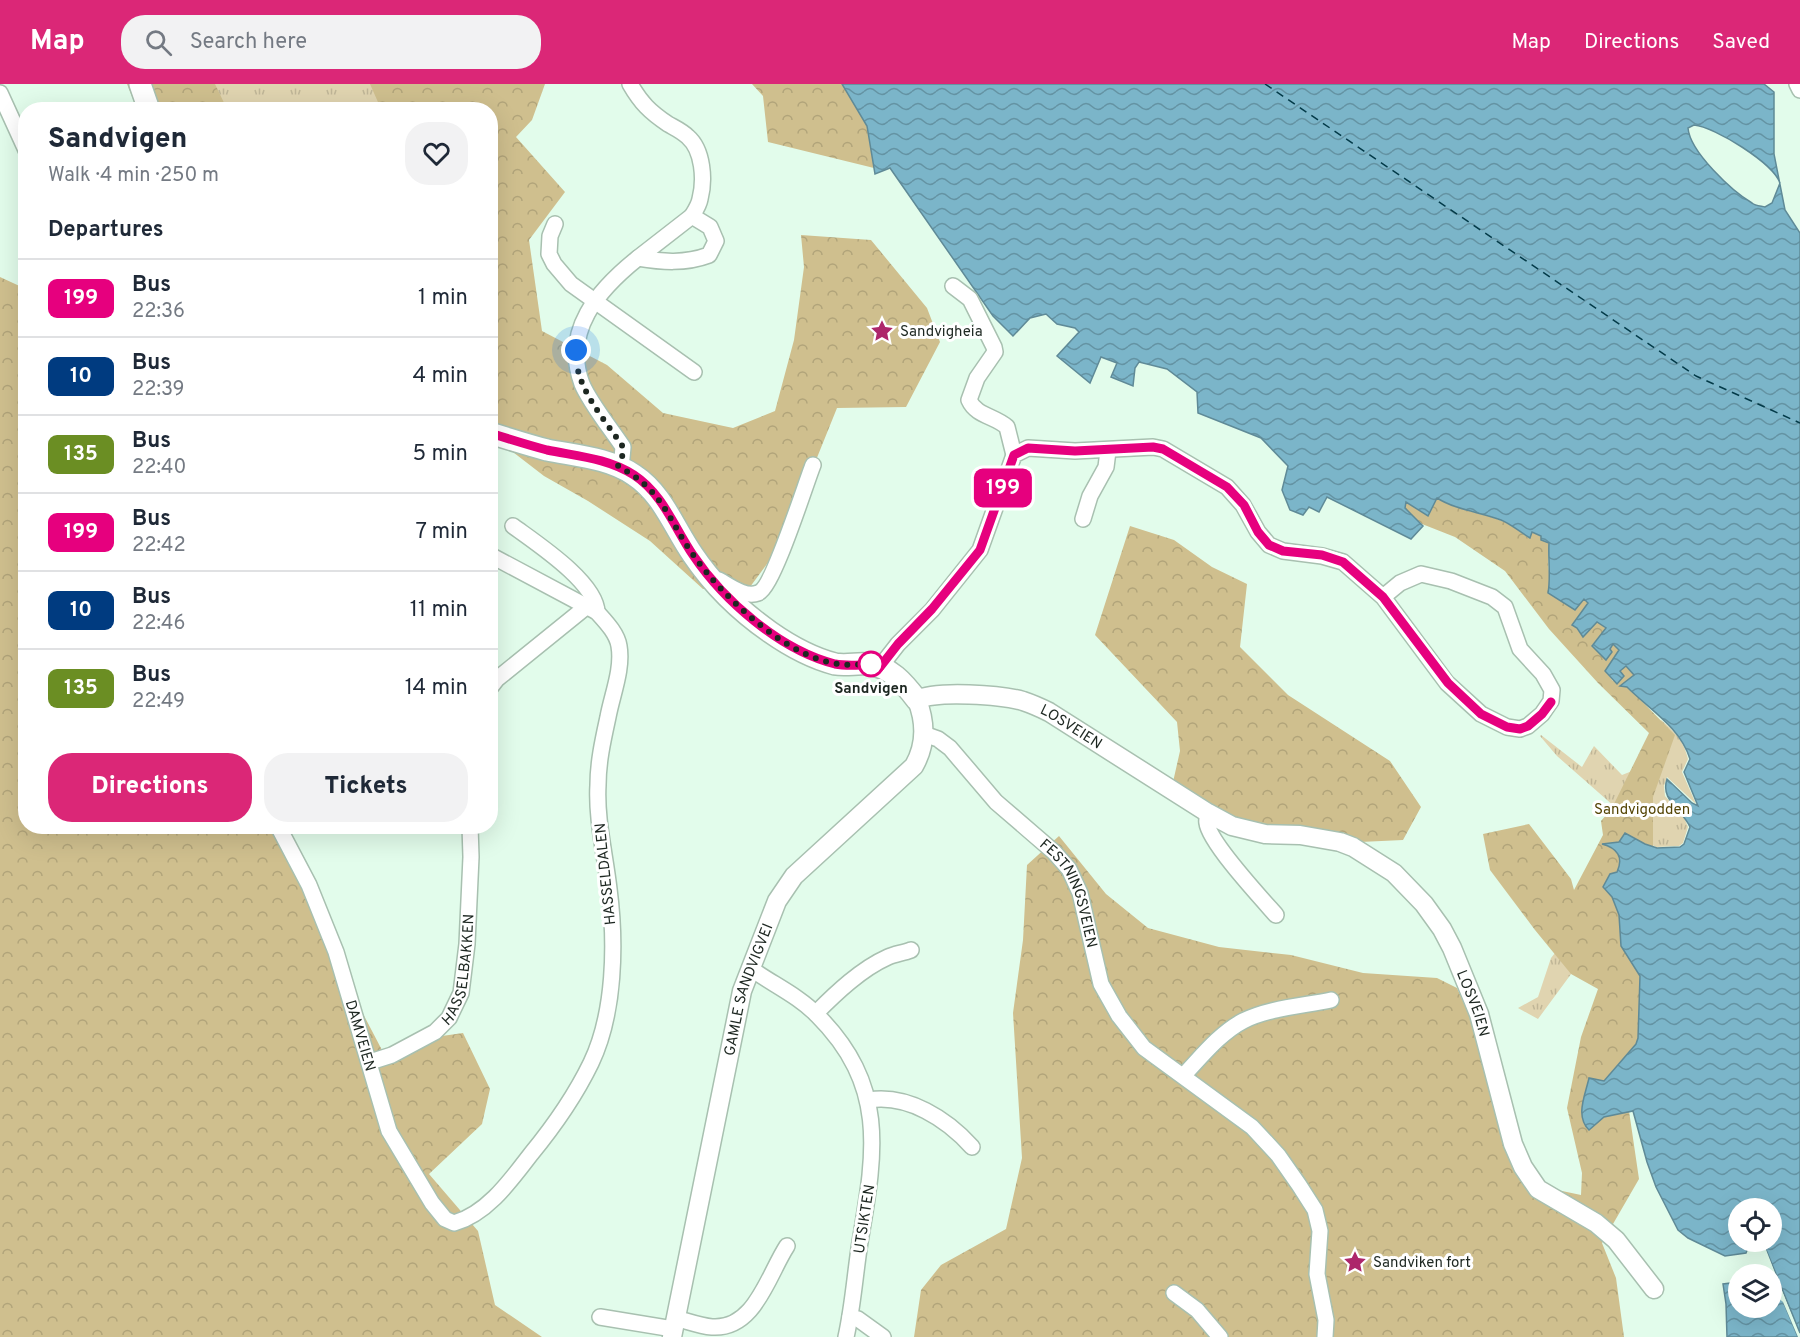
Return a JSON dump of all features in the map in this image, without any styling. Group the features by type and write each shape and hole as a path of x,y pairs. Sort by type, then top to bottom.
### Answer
{"main road":[{"path":"140,84 146,102"},
{"path":"498,436 618,466 635,476 657,496 692,555 712,581 742,611 770,632 804,652 838,664 868,664 880,667 900,679 917,700"}],"street":[{"path":"618,466 622,458 623,447 583,387 576,363 577,337 586,313 616,275 693,216 700,199 702,178 700,161 694,143 686,135 654,115 641,103 630,84"},
{"path":"1797,84 1800,90"},
{"path":"0,93 18,132"},
{"path":"638,258 659,261 692,261 709,255 716,241 710,227 693,216"},
{"path":"555,224 550,236 549,254 554,264 571,284 694,372"},
{"path":"880,667 898,644 932,609 980,550 1014,455 1008,427 976,410 969,400 977,378 994,352 994,347 970,298 953,286"},
{"path":"1014,455 1028,448 1108,451 1153,447 1163,449 1227,487 1244,505 1258,532 1269,545 1283,551 1322,555 1343,562 1383,597 1448,683 1481,714 1507,727 1520,729 1528,726 1542,714 1551,702 1552,690 1543,674 1520,649 1505,607 1492,597 1451,581 1420,574 1400,584 1383,597"},
{"path":"1083,519 1090,496 1106,467 1108,451"},
{"path":"712,581 719,580 746,595 759,593 765,588 813,465"},
{"path":"498,678 597,604 580,581 550,553 513,526"},
{"name":"HASSELDALEN","path":"467,1219 484,1206 518,1171 567,1105 591,1062 607,1012 613,952 609,891 597,790 598,768 618,673 619,645 610,626 591,609 498,559"},
{"name":"LOSVEIEN","path":"917,700 925,696 941,694 1001,696 1023,701 1049,712 1232,826 1265,834 1300,835 1340,842 1353,847 1394,873 1425,904 1452,948 1479,1014 1513,1144 1523,1167 1538,1189 1596,1223 1616,1240 1654,1289"},
{"name":"GAMLE SANDVIGVEI","path":"673,1328 742,991 750,968 785,887 831,841 914,766 922,748 924,734 922,714 917,700"},
{"name":"FESTNINGSVEIEN","path":"924,734 938,739 950,748 996,801 1054,852 1069,869 1080,893 1101,984 1119,1016 1144,1048 1184,1075 1252,1127 1278,1155 1315,1210 1320,1231 1317,1274 1326,1320 1325,1337"},
{"path":"1208,813 1207,823 1210,834 1233,866 1276,915"},
{"name":"DAMVEIEN","path":"282,834 309,885 336,952 389,1131 418,1181 445,1219 454,1223 467,1219"},
{"name":"HASSELBAKKEN","path":"370,1062 392,1054 435,1032 449,1018 461,993 467,933 470,834"},
{"path":"816,1013 831,998 874,965 888,956 911,951"},
{"name":"UTSIKTEN","path":"750,968 816,1013 835,1034 852,1060 868,1100 873,1144 871,1173 846,1337"},
{"path":"1184,1075 1215,1043 1241,1022 1259,1014 1331,1000"},
{"path":"868,1100 900,1100 919,1108 960,1133 972,1147"},
{"path":"600,1317 673,1328 713,1327 736,1323 745,1317 762,1292 787,1246"},
{"path":"1174,1293 1197,1310 1220,1337"},
{"path":"850,1317 858,1318 884,1337"}],"green space":[{"path":"127,84 215,84 224,102 134,102"},
{"path":"151,84 510,84 496,102 158,102"},
{"path":"370,84 545,84 532,120 516,137 565,192 529,240 542,331 607,365 663,413 733,428 775,411 794,340 804,267 801,235 871,240 927,308 940,342 906,407 837,408 783,542 750,587 703,589 650,541 544,476 498,440 498,102 378,102"},
{"path":"752,84 842,84 867,126 874,168 768,142 763,96"},
{"path":"0,277 18,285 18,834 283,834 349,987 383,1052 435,1037 463,1033 490,1089 482,1124 429,1174 478,1231 495,1305 542,1337 0,1337"},
{"path":"1437,498 1504,522 1529,538 1532,531 1550,543 1551,578 1588,603 1572,625 1597,621 1606,629 1592,645 1610,649 1613,644 1619,650 1605,671 1613,681 1619,671 1626,666 1634,675 1621,686 1627,686 1675,735 1653,797 1653,847 1625,833 1619,842 1603,844 1612,848 1620,858 1620,864 1614,876 1604,889 1612,897 1619,915 1621,946 1640,976 1638,1039 1604,1081 1604,1117 1629,1111 1639,1179 1602,1243 1616,1278 1624,1337 914,1337 921,1290 941,1265 1006,1229 1022,1158 1013,1013 1023,940 1027,865 1059,836 1106,894 1148,928 1219,947 1291,955 1363,973 1437,978 1457,988 1488,1055 1508,1125 1548,1188 1581,1195 1582,1173 1567,1108 1581,1037 1598,989 1571,974 1490,870 1483,834 1529,824 1571,879 1574,890 1603,835 1601,821 1612,808 1649,733 1598,683 1549,629 1505,571 1455,537 1422,524 1404,508 1406,502"},
{"path":"1130,526 1174,540 1212,567 1247,584 1240,647 1288,695 1390,761 1421,807 1403,840 1360,842 1232,823 1173,782 1180,751 1177,722 1095,635"},
{"name":"Sandvigodden","path":"1661,720 1678,737 1688,759 1682,772 1696,804 1667,777 1664,786 1665,796 1684,817 1688,827 1683,843 1679,846 1656,847 1646,842 1577,966 1538,1019 1518,1008 1538,997 1551,958 1580,921 1600,843 1615,807 1557,756 1540,736 1582,767 1594,746 1622,775 1642,767"}],"water":[{"path":"842,84 1764,84 1774,92 1774,154 1780,182 1767,166 1729,139 1703,127 1694,125 1688,128 1696,148 1713,170 1753,204 1765,207 1772,203 1780,184 1785,210 1800,233 1800,1333 1782,1289 1782,1264 1772,1264 1767,1252 1782,1252 1782,1198 1728,1198 1728,1252 1746,1252 1725,1256 1688,1238 1678,1230 1656,1187 1633,1111 1604,1117 1589,1130 1583,1118 1582,1106 1589,1078 1604,1081 1636,1044 1638,1038 1640,976 1621,946 1619,915 1612,897 1603,887 1610,874 1617,872 1620,862 1618,854 1612,848 1602,844 1619,842 1625,833 1657,848 1680,847 1684,844 1690,827 1666,793 1667,779 1698,806 1684,772 1690,759 1679,737 1627,687 1620,686 1634,675 1626,666 1620,671 1624,676 1617,684 1605,671 1619,650 1613,644 1610,649 1612,652 1606,660 1592,646 1606,628 1597,622 1583,637 1572,625 1588,603 1584,599 1575,610 1548,593 1549,543 1541,540 1541,536 1532,532 1530,538 1501,520 1460,508 1437,498 1428,516 1406,502 1405,508 1423,526 1411,539 1327,497 1319,512 1309,507 1303,515 1290,510 1282,490 1288,466 1261,438 1198,413 1197,392 1167,369 1139,362 1135,368 1133,386 1111,377 1117,363 1101,357 1090,383 1057,356 1079,332 1075,328 1057,324 1046,314 1030,318 1013,336 993,316 890,168 875,174 867,126"},
{"path":"1728,1283 1728,1318 1782,1318 1782,1300 1798,1337 1727,1337 1723,1284"}],"pier":[{"path":"1764,1252 1767,1252 1772,1264 1769,1264"},
{"path":"1782,1291 1800,1337 1798,1337 1783,1302"}],"ferry route":[{"path":"1265,84 1696,376 1800,423"}],"bus line":[{"name":"199","path":"498,436 546,450 610,463 635,476 657,496 692,555 712,581 742,611 786,643 821,660 838,664 868,664 880,667 898,644 932,609 980,550 1014,455 1028,448 1075,451 1153,447 1163,449 1198,472 1227,487 1244,505 1258,532 1269,545 1283,551 1322,555 1343,562 1383,597 1407,632 1448,683 1481,714 1507,727 1520,729 1528,726 1542,714 1551,702"}],"place":[{"name":"Sandvigheia","path":"882,331"},
{"name":"Sandvigen","path":"871,664"},
{"name":"Sandviken fort","path":"1355,1262"}],"route":[{"path":"576,350 576,363 583,387 623,447 622,458 618,466 635,476 657,496 692,555 727,597 742,611 786,643 821,660 838,664 871,664"}]}
